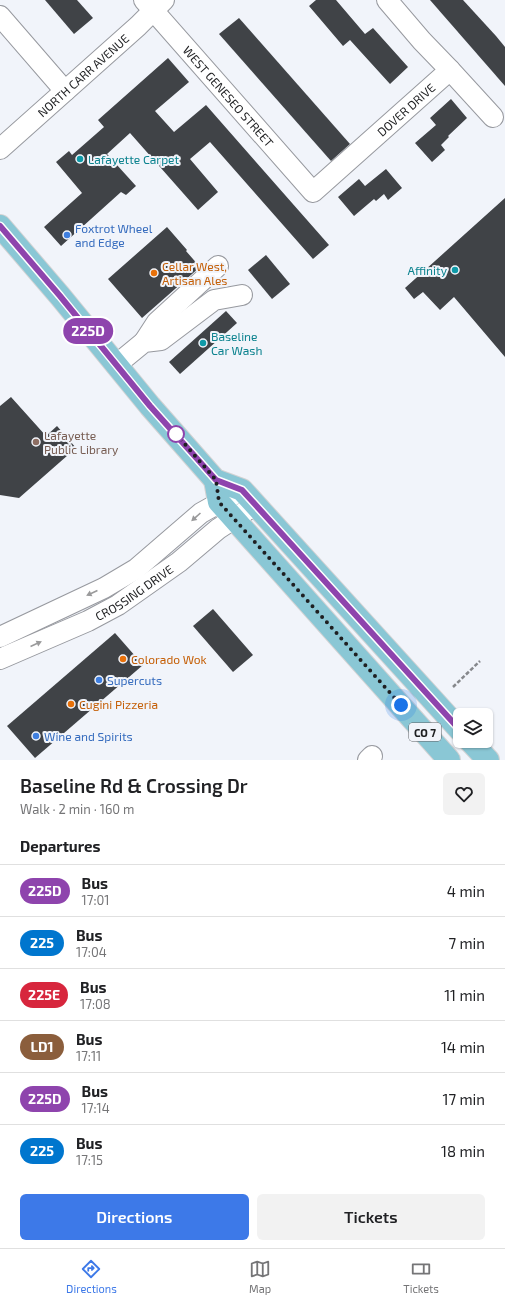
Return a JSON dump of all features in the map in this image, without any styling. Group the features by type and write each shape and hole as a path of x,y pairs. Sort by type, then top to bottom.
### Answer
{"main road":[{"name":"CO 7","path":"0,226 60,296 150,406 216,480 249,497 453,722"},
{"path":"216,480 219,502"},
{"name":"CO 7","path":"219,502 449,760"},
{"path":"477,748 488,760"}],"street":[{"path":"387,0 422,41 493,117"},
{"name":"NORTH CARR AVENUE","path":"0,149 138,26 154,3"},
{"name":"WEST GENESEO STREET","path":"154,3 313,192"},
{"path":"0,16 65,91"},
{"name":"DOVER DRIVE","path":"313,192 450,70"},
{"path":"116,365 144,342 157,322 218,266"},
{"path":"144,342 161,340 214,300 242,295"},
{"name":"CROSSING DRIVE","path":"0,637 104,588 136,569 201,512 219,502 249,497"},
{"name":"CROSSING DRIVE","path":"0,659 88,621 118,605 179,562 218,529 234,518 249,497"}],"path":[{"path":"453,687 480,661"}],"building":[{"path":"45,0 77,0 93,18 74,34"},
{"path":"316,0 336,0 365,34 373,28 408,67 390,84 350,40 343,46 309,6"},
{"path":"430,0 463,0 496,36 505,47 505,86"},
{"path":"239,18 350,144 331,161 219,34"},
{"path":"168,58 189,82 155,111 174,132 206,105 329,245 313,259 210,142 190,159 218,192 198,210 130,133 107,154 136,186 126,195 121,192 61,246 44,227 82,193 56,162 69,151 72,155 104,127 98,120"},
{"path":"451,99 467,118 448,136 449,137 441,145 445,150 432,162 415,143 436,125 430,118"},
{"path":"386,169 402,188 388,200 384,194 376,201 374,199 354,216 338,197 359,179 365,186"},
{"name":"Affinity","path":"505,198 505,357 454,297 440,310 423,292 414,299 405,288"},
{"name":"Cellar West, Artisan Ales","path":"167,227 200,267 142,318 108,279"},
{"path":"266,255 290,284 272,299 248,270"},
{"name":"Baseline Car Wash","path":"226,311 237,323 180,374 169,362"},
{"name":"Lafayette Public Library","path":"11,397 46,436 57,426 76,448 19,498 0,495 0,406"},
{"path":"213,609 253,655 233,672 193,626"},
{"path":"115,633 143,665 35,758 7,726"}],"bus line":[{"name":"225D","path":"0,226 60,296 150,406 216,480 242,490 453,722"}],"place":[{"name":"Lafayette Carpet","path":"80,159"},
{"name":"Foxtrot Wheel and Edge","path":"67,235"},
{"name":"Affinity","path":"455,270"},
{"name":"Cellar West, Artisan Ales","path":"154,273"},
{"name":"Baseline Car Wash","path":"203,343"},
{"name":"Lafayette Public Library","path":"36,442"},
{"name":"Colorado Wok","path":"123,659"},
{"name":"Supercuts","path":"99,680"},
{"name":"Cugini Pizzeria","path":"71,704"},
{"name":"Wine and Spirits","path":"36,736"}],"route":[{"path":"176,434 216,480 219,502 401,705"}]}
